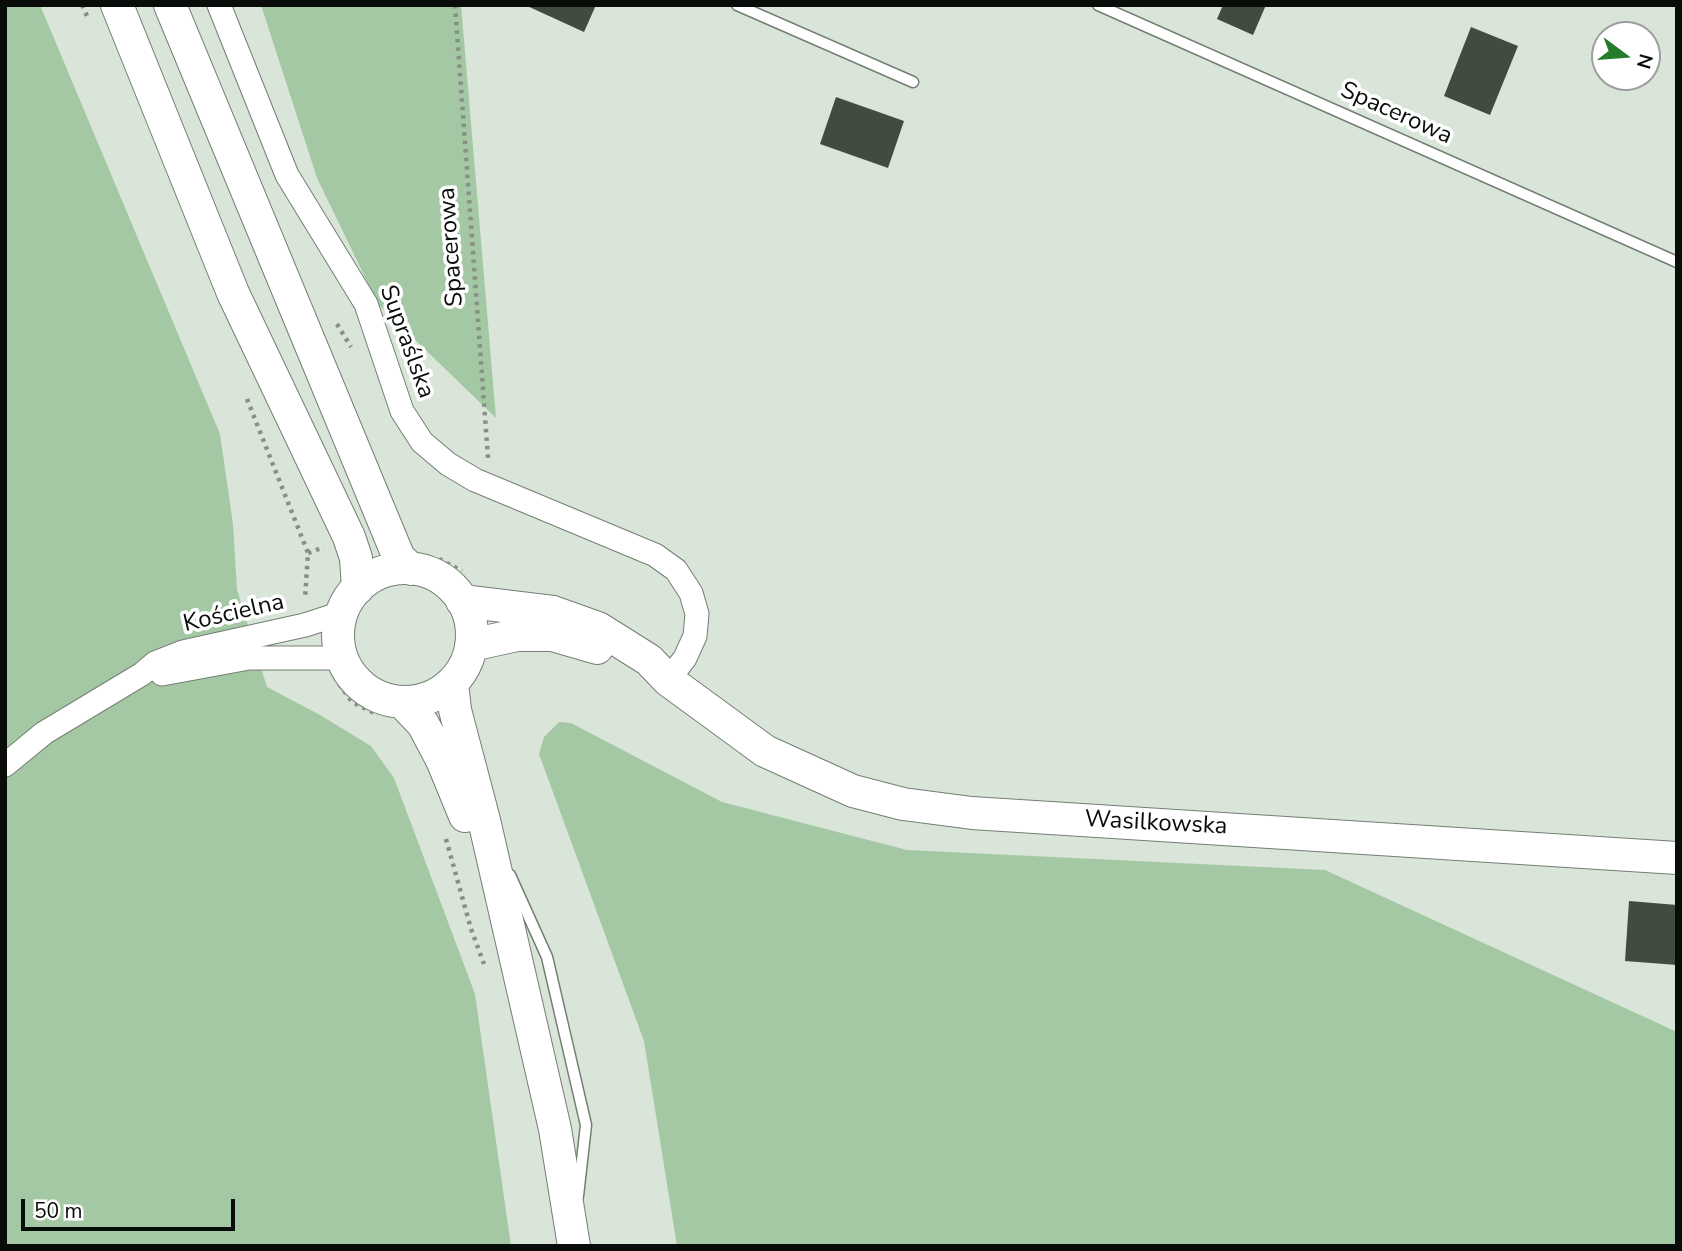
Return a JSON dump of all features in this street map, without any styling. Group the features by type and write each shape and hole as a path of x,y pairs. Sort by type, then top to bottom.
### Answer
{"main road":[{"path":"117,5 233,293 349,537 356,558 350,600 338,635 342,658 363,688 382,699 393,710 423,724 442,760 497,888"},
{"path":"170,5 399,558 411,569"},
{"path":"350,600 372,577 391,570 411,569 442,579 455,590 462,601 470,622 471,645 465,665 452,683 437,694 393,710"},
{"name":"Wasilkowska","path":"462,601 553,612 577,620 625,644 649,660 668,680 765,751 853,791 903,804 972,813 1677,858"},
{"name":"Wasilkowska","path":"471,645 517,635 552,635 592,646 641,674 668,680"},
{"path":"452,683 455,710 555,1129 574,1243"}],"street":[{"name":"Supraślska","path":"219,5 287,175 366,304 402,411 422,442 448,464 490,487 654,555 676,570 691,593 697,614 695,636 685,658 668,680"},
{"name":"Kościelna","path":"5,765 44,733 142,674 155,663 183,652 304,625 350,600"},
{"name":"Kościelna","path":"142,674 158,675 187,667 250,658 342,658"}],"lane":[{"path":"737,5 913,82"},
{"name":"Spacerowa","path":"1098,5 1677,262"},
{"path":"489,847 508,872 547,957 586,1125 574,1243"}],"path":[{"name":"Spacerowa","path":"455,5 490,487"},
{"path":"307,656 309,672 325,675 339,685 352,702 368,712 393,710"},
{"path":"443,827 471,929 490,975"}],"green space":[{"path":"5,5 40,5 220,434 233,524 237,590 267,687 371,746 394,778 475,994 511,1246 5,1246"},
{"path":"261,5 461,5 496,418 378,304 317,178"},
{"path":"559,722 571,723 722,802 907,850 1325,870 1677,1032 1677,1246 677,1246 644,1041 539,754 544,737"}],"building":[{"path":"525,5 596,5 584,32"},
{"path":"1223,5 1266,5 1253,35 1217,19"},
{"path":"1471,27 1518,46 1490,115 1444,96"},
{"path":"836,97 904,121 888,168 820,144"},
{"path":"1629,901 1677,905 1677,965 1625,961"}]}
